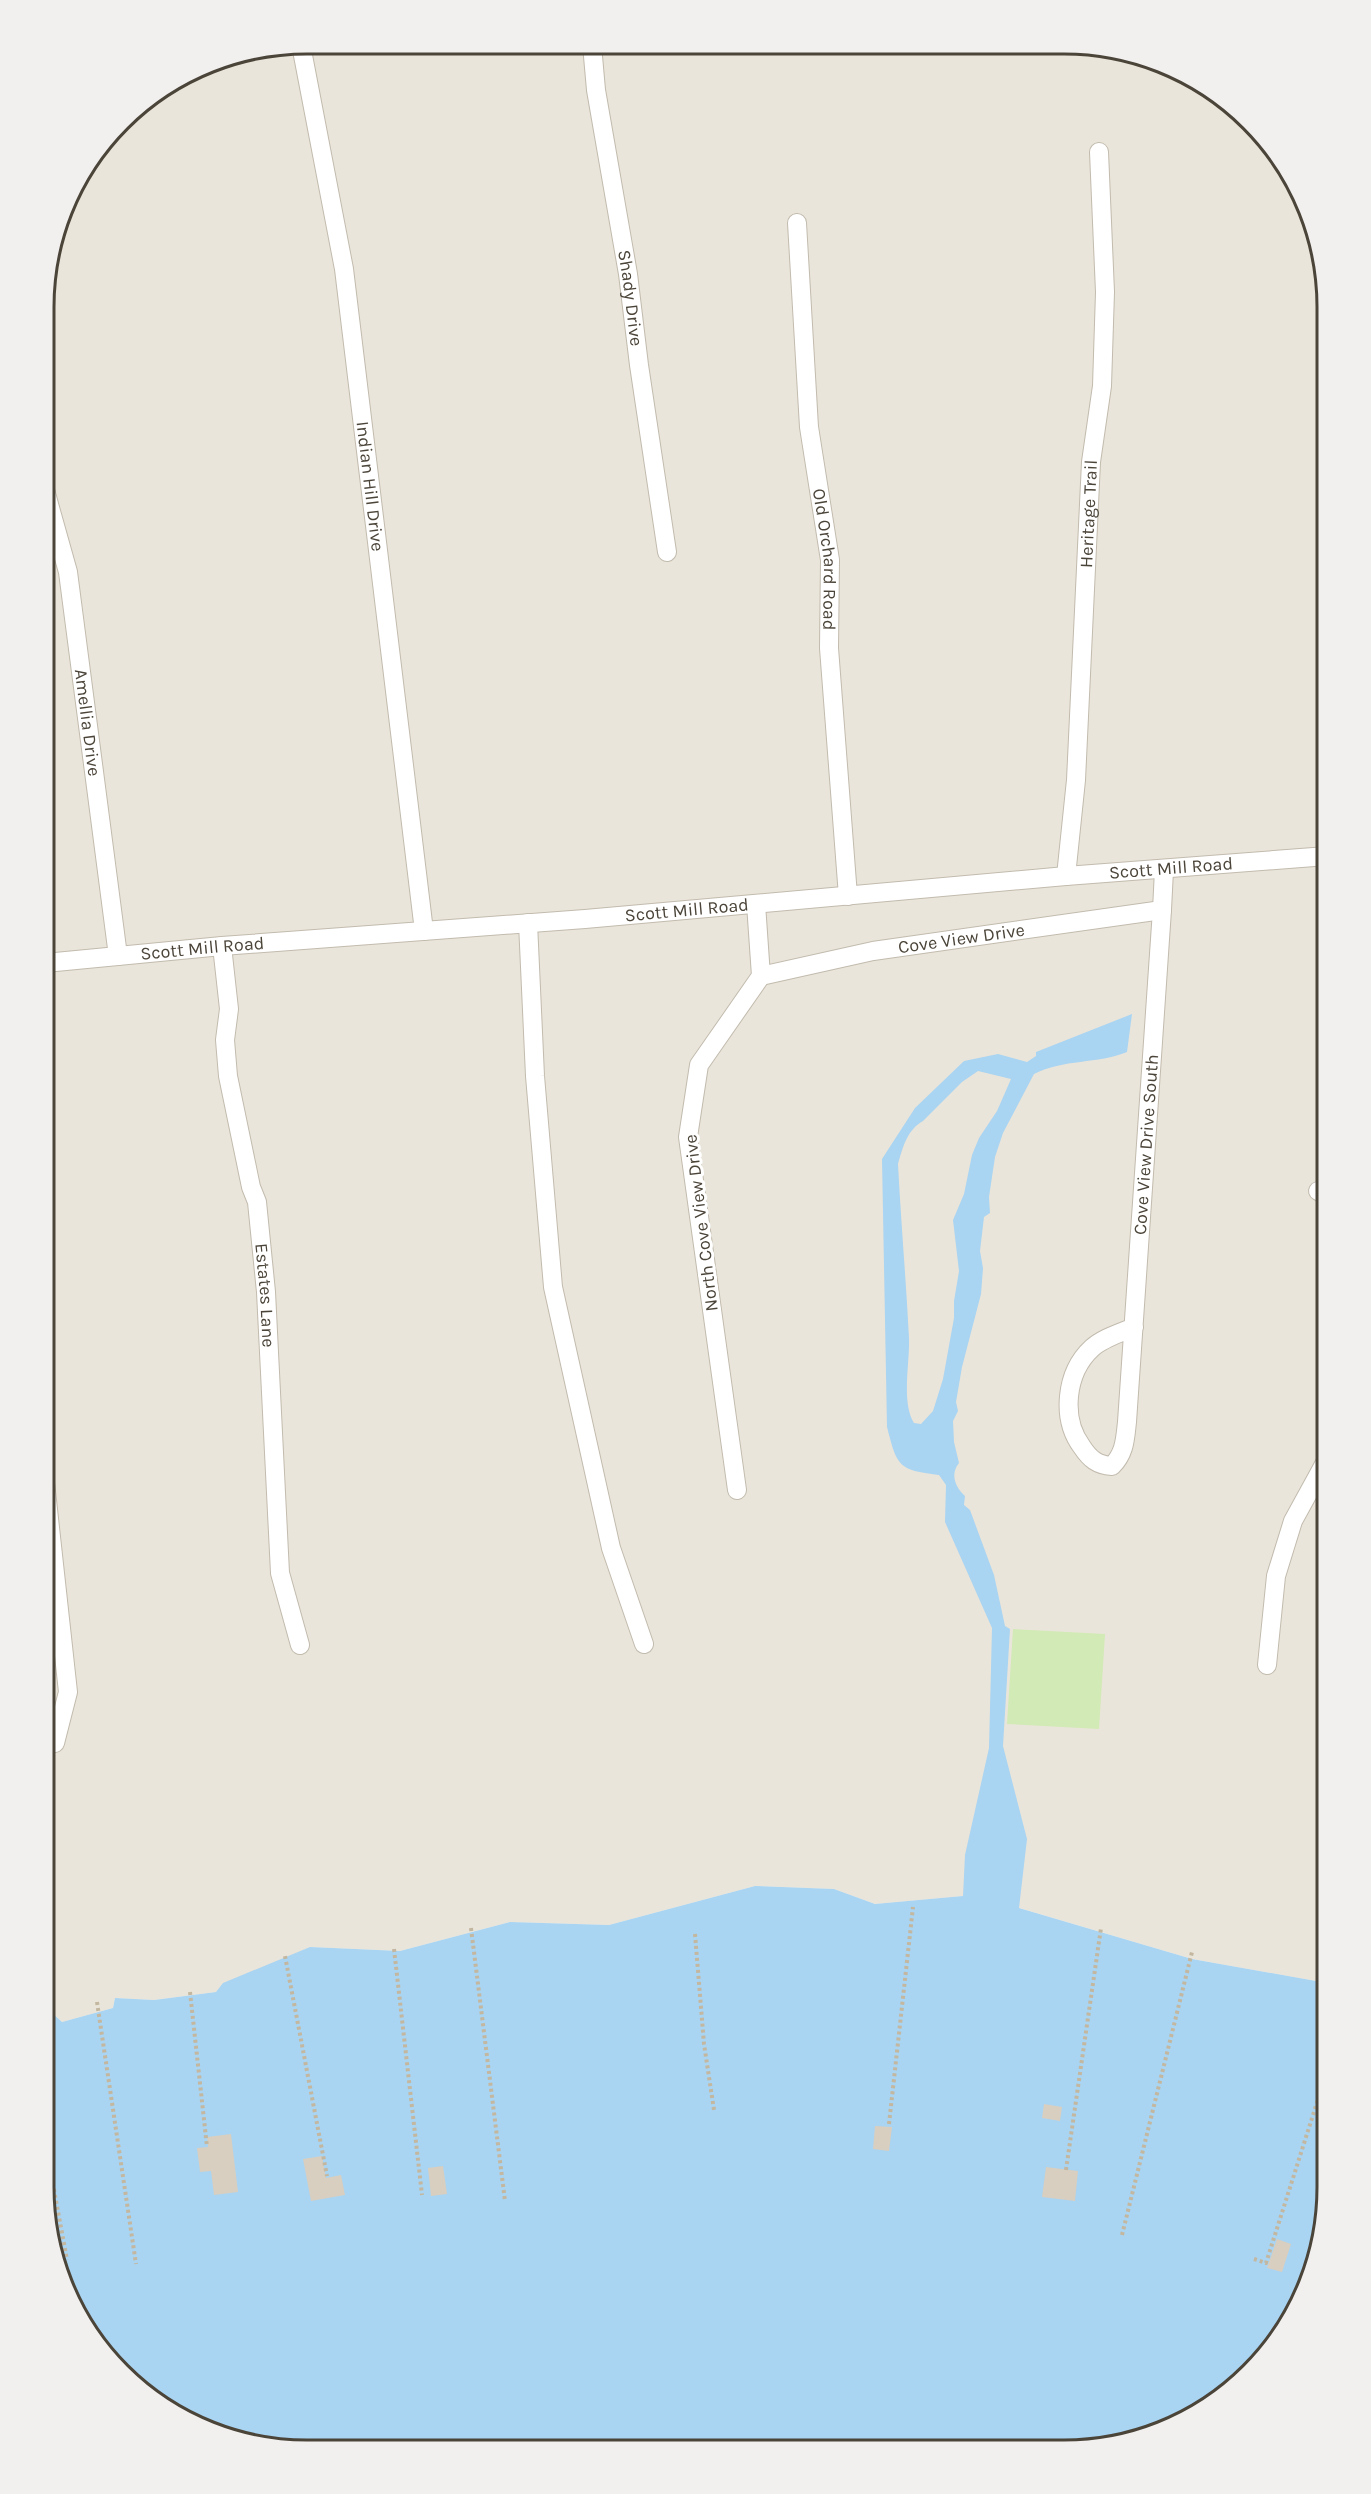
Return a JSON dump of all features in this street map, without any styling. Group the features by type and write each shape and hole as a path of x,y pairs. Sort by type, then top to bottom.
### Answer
{"street":[{"name":"Indian Hill Drive","path":"303,54 344,269 424,931"},
{"name":"Shady Drive","path":"593,54 596,90 627,274 667,552"},
{"name":"Heritage Trail","path":"1066,876 1076,780 1091,462 1102,386 1105,292 1099,152"},
{"name":"Old Orchard Road","path":"797,223 809,427 830,560 829,648 848,896"},
{"name":"Amellia Drive","path":"54,522 68,572 118,956"},
{"name":"Scott Mill Road","path":"54,962 222,946 528,923 1066,876 1317,857"},
{"name":"Cove View Drive South","path":"1134,1327 1092,1348 1079,1364 1071,1384 1068,1402 1073,1436 1088,1455 1100,1465 1112,1466 1118,1459 1124,1447 1127,1422 1134,1327 1162,910 1164,870"},
{"path":"756,904 761,976"},
{"name":"Cove View Drive","path":"761,976 873,951 1162,910"},
{"path":"528,923 535,1076 553,1287 611,1548 644,1644"},
{"name":"Estates Lane","path":"222,946 229,1009 225,1040 228,1076 251,1187 257,1202 266,1292 280,1573 300,1645"},
{"name":"North Cove View Drive","path":"737,1490 688,1137 699,1065 761,976"},
{"path":"1267,1665 1276,1576 1293,1521 1317,1477"},
{"path":"54,1564 68,1692 55,1743"}],"path":[{"path":"889,2124 914,1907"},
{"path":"471,1928 505,2201"},
{"path":"1066,2170 1101,1928"},
{"path":"695,1934 704,2044 714,2110"},
{"path":"394,1949 422,2195"},
{"path":"1122,2235 1192,1952"},
{"path":"285,1956 327,2176"},
{"path":"190,1992 207,2147"},
{"path":"98,2002 136,2264"},
{"path":"1254,2259 1266,2263 1317,2102"},
{"path":"54,2191 67,2260"}],"shaded area":[{"path":"307,54 1064,54 1097,56 1146,67 1191,88 1218,106 1243,128 1274,166 1291,195 1304,225 1315,274 1317,307 1317,1981 1192,1959 975,1895 875,1904 834,1889 755,1886 609,1925 510,1922 400,1951 310,1947 216,1992 154,2000 115,1998 113,2008 62,2022 54,2015 54,307 56,274 67,225 88,180 106,153 128,128 166,97 195,80 225,67 274,56"}],"green space":[{"path":"1013,1629 1105,1634 1099,1729 1007,1724"}],"water":[{"path":"1132,1014 1127,1052 1057,1066 1034,1074 1003,1133 995,1157 989,1197 990,1213 984,1217 980,1251 983,1268 981,1294 962,1367 956,1402 958,1411 953,1421 954,1442 959,1463 956,1467 955,1480 965,1496 964,1505 970,1510 994,1575 1005,1626 1010,1629 1003,1746 1027,1839 1019,1908 1192,1959 1317,1981 1315,2220 1304,2269 1283,2314 1265,2341 1243,2366 1205,2397 1176,2414 1146,2427 1097,2438 1064,2440 307,2440 274,2438 225,2427 180,2406 140,2377 106,2341 88,2314 67,2269 56,2220 54,2187 54,2015 62,2022 113,2008 115,1998 154,2000 216,1992 223,1983 310,1947 400,1951 510,1922 609,1925 755,1886 834,1889 875,1904 963,1896 965,1855 989,1748 992,1628 945,1522 946,1485 939,1475 915,1471 901,1464 887,1427 882,1159 915,1108 964,1061 998,1054 1027,1062 1036,1056 1036,1052","holes":["978,1071 1011,1079 997,1111 979,1138 972,1155 964,1194 953,1220 959,1271 954,1318 943,1379 933,1411 921,1424 914,1423 910,1414 907,1393 909,1338 898,1164 906,1140 913,1129 962,1082"]}],"building":[{"path":"1044,2104 1062,2107 1060,2121 1042,2118"},
{"path":"875,2126 892,2127 889,2151 873,2149"},
{"path":"231,2134 238,2192 214,2195 211,2171 200,2172 197,2148 208,2147 207,2137"},
{"path":"322,2156 326,2178 341,2175 345,2195 311,2201 303,2159"},
{"path":"443,2166 447,2194 431,2196 428,2168"},
{"path":"1046,2167 1078,2171 1075,2201 1042,2197"},
{"path":"1277,2239 1291,2244 1282,2272 1267,2268"}]}
